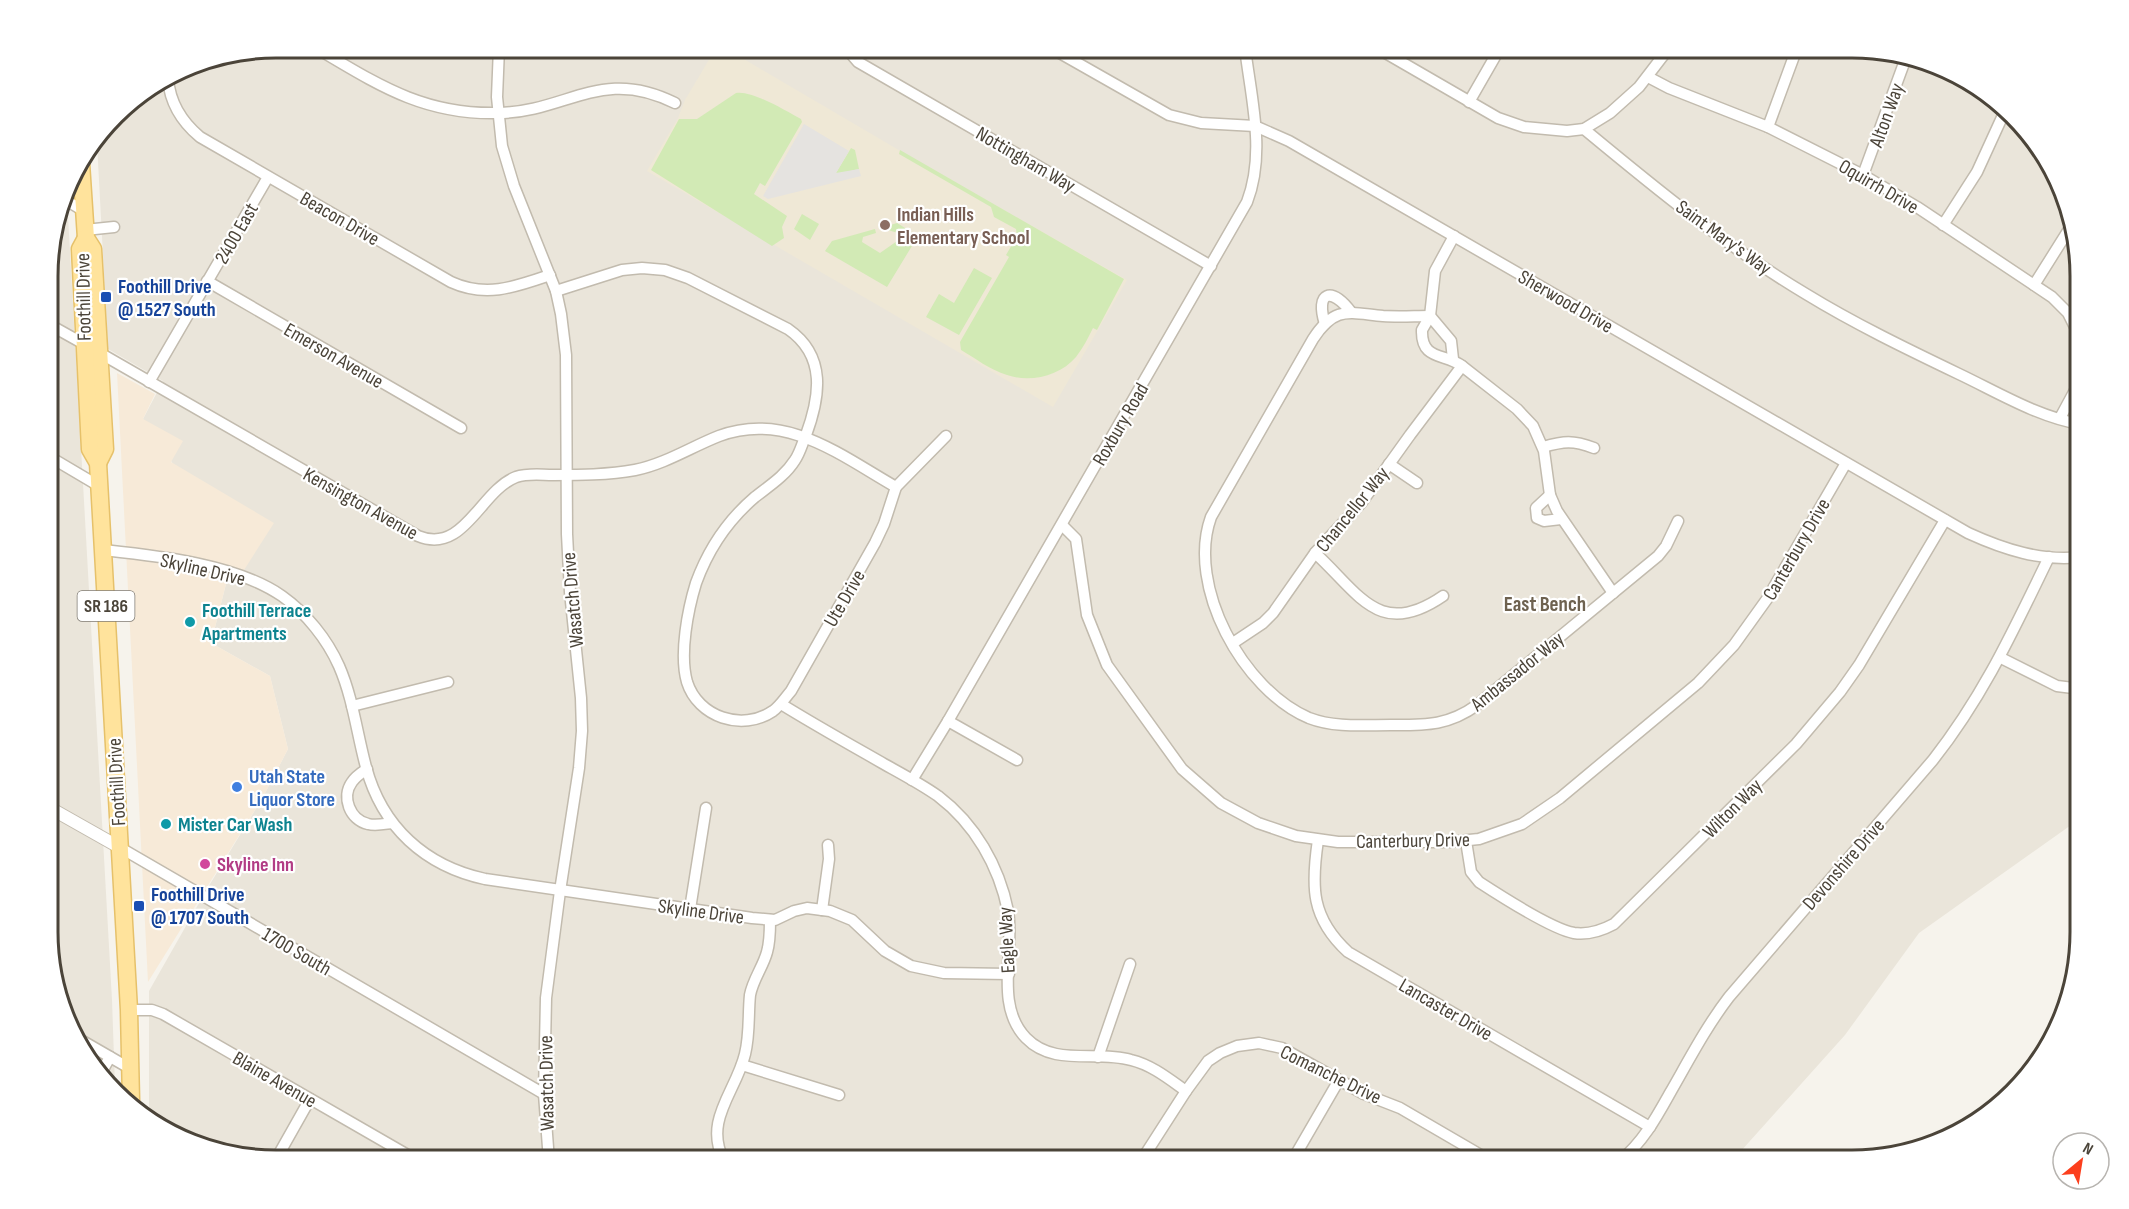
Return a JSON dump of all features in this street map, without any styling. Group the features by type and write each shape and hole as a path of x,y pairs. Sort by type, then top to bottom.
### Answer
{"main road":[{"name":"Foothill Drive","path":"82,178 85,234 93,249 91,348 105,449 98,463 129,1010 131,1094"}],"street":[{"path":"333,58 384,88 408,98 458,111 498,113 533,109 607,88 642,91 675,103"},
{"name":"Wasatch Drive","path":"498,58 496,82 502,146 510,175 556,291 566,355 566,475 570,592 581,698 582,731 579,768 546,998 544,1094 548,1150"},
{"name":"Nottingham Way","path":"855,58 1211,266"},
{"name":"Sherwood Drive","path":"1069,58 1169,115 1201,123 1255,126 1289,141 1975,536 2001,547 2049,557 2070,557"},
{"name":"Roxbury Road","path":"912,780 1240,216 1250,194 1257,161 1246,58"},
{"path":"1394,58 1498,118 1524,127 1567,131 1584,129 1610,113 1648,77 1662,58"},
{"path":"1469,102 1494,58"},
{"path":"1768,128 1793,58"},
{"name":"Alton Way","path":"1863,175 1903,65"},
{"name":"Oquirrh Drive","path":"1648,77 1669,88 1768,128 1863,175 2034,285 2061,305 2070,318"},
{"name":"Beacon Drive","path":"169,88 176,109 193,131 208,142 460,286 480,291 500,291 550,275"},
{"path":"1943,225 1977,171 2002,118"},
{"name":"Saint Mary's Way","path":"1584,129 1684,209 1744,253 1806,294 1890,340 2012,399 2070,421"},
{"name":"2400 East","path":"149,382 268,177"},
{"path":"71,204 84,211"},
{"name":"Foothill Drive","path":"85,234 114,227"},
{"path":"2034,285 2066,234"},
{"path":"1454,236 1435,272 1430,316 1422,330 1425,344 1435,356 1458,363 1523,415 1533,426 1543,447 1550,495 1561,519 1613,593"},
{"path":"556,291 622,270 658,269 688,278 788,328 810,351 817,373 815,413 800,453 786,472 743,508 714,544 694,591 686,636 688,684 698,701 709,711 727,720 747,721 765,716 781,704"},
{"name":"Emerson Avenue","path":"207,281 461,428"},
{"path":"1325,324 1321,306 1328,296 1341,299 1351,312 1392,316 1430,316 1451,341 1458,363"},
{"name":"Ambassador Way","path":"1351,312 1338,315 1325,324 1313,339 1216,508 1208,526 1205,556 1211,596 1217,615 1248,668 1265,688 1287,706 1309,718 1347,725 1425,725 1455,718 1477,705 1662,551 1678,521"},
{"name":"Kensington Avenue","path":"58,329 428,540 445,539 456,533 497,490 517,477 532,474 566,475 625,471 646,467 720,436 750,428 783,430 805,437 896,487"},
{"name":"Chancellor Way","path":"1233,643 1268,618 1316,553 1357,508 1458,363"},
{"path":"2060,418 2070,400"},
{"path":"896,487 946,436"},
{"path":"1543,447 1574,441 1594,448"},
{"path":"58,463 99,486"},
{"name":"Canterbury Drive","path":"1062,525 1076,539 1087,615 1100,649 1117,680 1172,758 1206,792 1239,814 1277,830 1318,840 1338,842 1466,841 1493,836 1536,817 1710,671 1757,615 1846,463"},
{"path":"1389,464 1417,483"},
{"name":"Ute Drive","path":"781,704 791,691 875,543 896,487"},
{"path":"1550,495 1536,508 1537,518 1544,521 1561,519"},
{"name":"Wilton Way","path":"1466,841 1471,872 1479,882 1553,925 1572,933 1582,934 1600,931 1614,924 1796,744 1819,718 1864,657 1945,520"},
{"name":"Skyline Drive","path":"103,550 224,571 259,583 282,596 314,626 342,673 367,769 380,804 392,823 424,854 459,872 485,879 560,891 770,920 801,909 822,910 837,913 852,920 885,951 911,966 944,973 1009,974"},
{"path":"1316,553 1363,601 1384,612 1409,613 1430,605 1443,596"},
{"name":"Devonshire Drive","path":"1631,1150 1650,1127 1712,1020 1729,997 1938,753 1965,716 2001,658 2049,557"},
{"path":"2001,658 2057,686 2070,688"},
{"path":"351,706 448,682"},
{"name":"Eagle Way","path":"781,704 939,797 963,819 983,845 1001,885 1008,912 1011,1013 1026,1038 1041,1049 1057,1054 1124,1058 1143,1063 1186,1091"},
{"path":"948,721 1017,760"},
{"path":"367,769 357,776 350,786 347,801 353,815 365,824 392,823"},
{"path":"690,909 706,808"},
{"name":"1700 South","path":"58,812 544,1094"},
{"name":"Lancaster Drive","path":"1318,840 1313,880 1317,907 1325,926 1348,952 1650,1127"},
{"path":"822,910 829,859 828,845"},
{"path":"720,1150 717,1141 719,1116 742,1065 749,1034 750,996 767,953 770,920"},
{"path":"1098,1057 1130,964"},
{"name":"Blaine Avenue","path":"129,1010 152,1010 163,1014 399,1150"},
{"name":"Comanche Drive","path":"1148,1150 1203,1067 1228,1049 1259,1043 1282,1048 1364,1094 1400,1108 1472,1150"},
{"path":"91,1046 131,1069"},
{"path":"105,1066 110,1057"},
{"path":"742,1065 839,1095"},
{"path":"1298,1150 1339,1080"},
{"path":"281,1150 310,1099"}],"shaded area":[{"path":"277,58 1852,58 1881,60 1909,66 1949,81 1973,95 2007,122 2034,156 2048,180 2059,207 2069,248 2070,826 1919,933 1845,1035 1742,1150 263,1150 220,1143 180,1128 149,1109 149,991 263,797 288,749 270,676 211,643 227,580 244,570 143,419 163,381 108,349 98,153 122,122 156,95 193,75 248,60"},
{"name":"Indian Hills Elementary School","path":"710,58 742,58 1127,280 1053,407 647,171 678,118 685,100"},
{"path":"804,124 849,151 836,173 859,169 861,176 768,199 763,196"},
{"path":"67,216 68,216 115,1078 95,1053 75,1016 60,961 58,932 58,277 60,248"},
{"path":"117,373 155,394 143,419 183,441 171,462 274,523 244,570 227,580 211,643 270,676 288,749 263,797 148,982"}],"green space":[{"path":"736,93 760,98 801,119 802,122 765,186 760,183 754,194 787,216 782,227 784,238 772,246 651,170 679,119 697,119"},
{"path":"851,148 855,150 859,169 836,173"},
{"path":"900,150 1124,279 1097,330 1093,328 1081,350 1069,364 1044,376 1016,377 995,370 961,350 960,342 1009,257 1006,255 1017,236 1016,229 994,217 991,207 899,154"},
{"path":"802,214 819,224 810,240 794,229"},
{"path":"897,223 918,236 887,287 825,251 832,241 875,229 876,233 863,237 862,242 880,253 900,239 898,233 888,230 887,226"},
{"path":"974,268 992,278 959,335 926,317 939,294 954,303"}],"place":[{"name":"Indian Hills Elementary School","path":"885,225"},
{"name":"Foothill Drive @ 1527 South","path":"106,297"},
{"name":"Foothill Terrace Apartments","path":"190,622"},
{"name":"Utah State Liquor Store","path":"237,787"},
{"name":"Mister Car Wash","path":"166,824"},
{"name":"Skyline Inn","path":"205,864"},
{"name":"Foothill Drive @ 1707 South","path":"139,906"}],"district":[{"name":"East Bench","path":"1545,604"}]}
